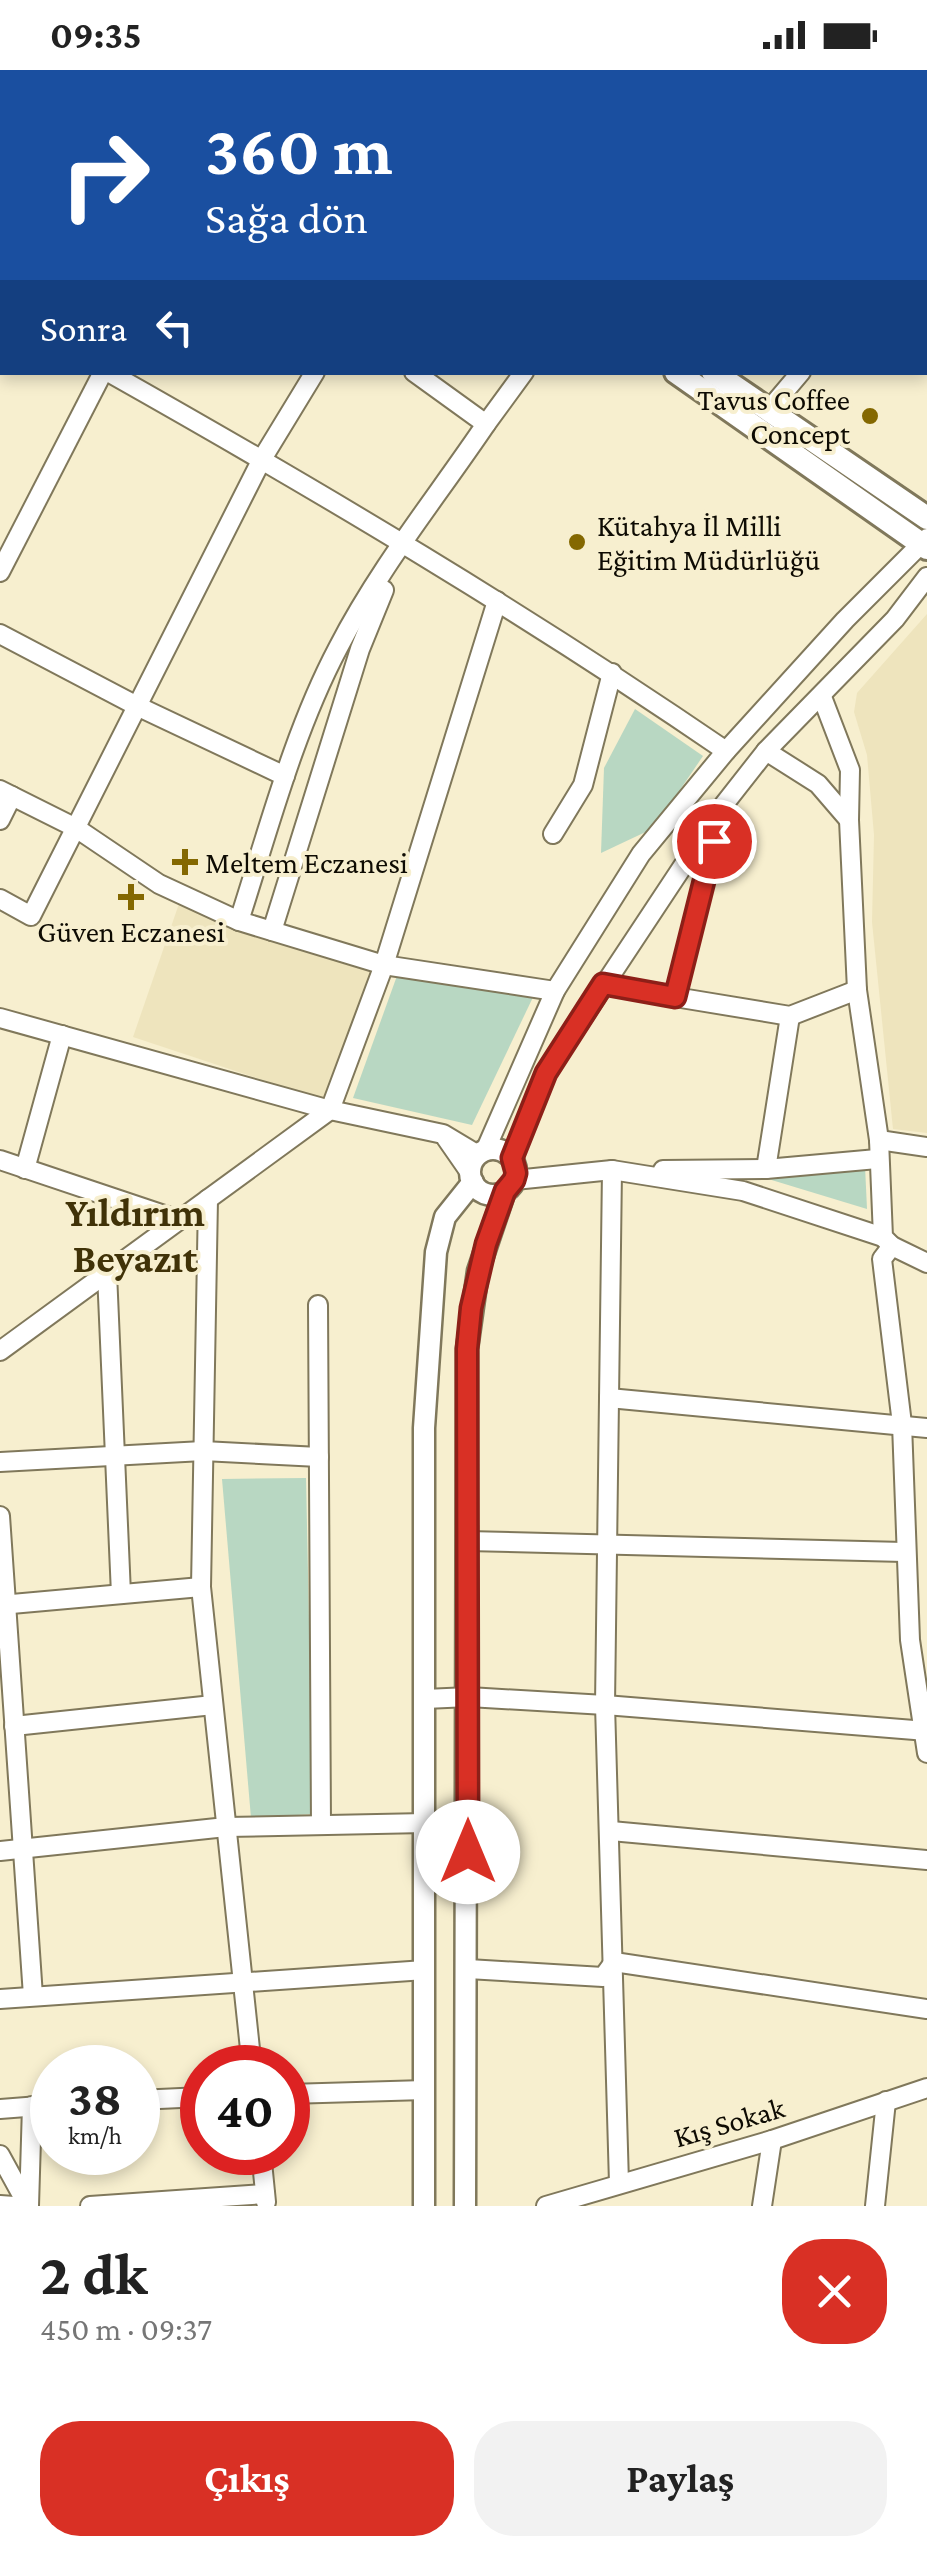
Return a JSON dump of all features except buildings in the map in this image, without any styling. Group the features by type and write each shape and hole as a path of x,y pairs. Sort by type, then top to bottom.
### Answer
{"main road":[{"path":"680,375 925,543"},
{"path":"717,375 927,518"}],"street":[{"path":"0,572 104,375"},
{"path":"111,375 402,542 612,673 726,751"},
{"path":"0,899 31,916 262,459 312,375"},
{"path":"418,375 486,424"},
{"path":"239,921 285,776 338,649 402,542 522,375"},
{"path":"768,410 798,375"},
{"path":"272,931 360,649 402,542"},
{"path":"424,2206 424,1428 436,1252 445,1218 477,1165 555,991 641,854 726,751 845,620 925,543"},
{"path":"465,2206 467,1349 471,1308 486,1244 546,1073 603,984 722,807 766,751 895,619 927,577"},
{"path":"0,1351 330,1110 384,964 497,601"},
{"path":"0,634 285,776"},
{"path":"554,834 583,785 612,673"},
{"path":"822,697 850,770 848,820 856,990 887,1241 882,1259 902,1424 910,1640 927,1754"},
{"path":"766,751 818,784 848,820"},
{"path":"0,820 6,793 76,828 159,884 239,921 384,964 555,991"},
{"path":"675,997 722,807"},
{"path":"603,984 790,1016 856,990"},
{"path":"766,1170 790,1016"},
{"path":"0,1018 330,1110 443,1134 477,1165 477,1188 491,1194 512,1174 766,1170 878,1149 927,1147"},
{"path":"25,1169 62,1035"},
{"path":"477,1165 500,1150 512,1174"},
{"path":"0,1160 179,1220"},
{"path":"612,1170 743,1192 887,1241 927,1263"},
{"path":"612,1170 605,1705 619,2183"},
{"path":"208,1199 201,1587 250,2045"},
{"path":"106,1273 121,1594"},
{"path":"318,1306 321,1826"},
{"path":"609,1398 927,1428"},
{"path":"0,1462 203,1452 319,1457"},
{"path":"0,1516 2,1604 34,1996"},
{"path":"467,1541 904,1552"},
{"path":"2,1604 201,1587"},
{"path":"425,1700 468,1697 605,1705 925,1731"},
{"path":"14,1726 213,1705"},
{"path":"0,1851 226,1827 426,1823"},
{"path":"611,1831 927,1860"},
{"path":"468,1969 603,1977 614,1962"},
{"path":"614,1962 927,2009"},
{"path":"0,1999 426,1970"},
{"name":"Kış Sokak","path":"546,2206 772,2140 927,2088"},
{"path":"310,2093 425,2090"},
{"path":"876,2206 886,2101"},
{"path":"0,2109 30,2106"},
{"path":"762,2206 772,2140"},
{"path":"0,2155 29,2206"},
{"path":"29,2206 30,2173"},
{"path":"90,2206 266,2200 263,2175"},
{"path":"0,2205 14,2206"}],"shaded area":[{"path":"927,614 927,1133 893,1129 872,922 874,835 867,755 854,712 857,693"},
{"path":"182,895 375,966 323,1100 133,1037"}],"green space":[{"path":"635,709 703,756 654,828 601,853 604,768"},
{"path":"398,973 535,993 472,1125 353,1098"},
{"path":"865,1166 867,1209 765,1178"},
{"path":"306,1478 313,1814 251,1818 222,1479"}],"place":[{"name":"Tavus Coffee Concept","path":"870,416"},
{"name":"Kütahya İl Milli Eğitim Müdürlüğü","path":"577,542"},
{"name":"Meltem Eczanesi","path":"185,862"},
{"name":"Güven Eczanesi","path":"131,897"}],"district":[{"name":"Yıldırım Beyazıt","path":"135,1235"}],"route":[{"path":"468,1852 467,1349 478,1271 505,1191 514,1180 512,1158 546,1073 603,984 675,997 714,841"}]}
